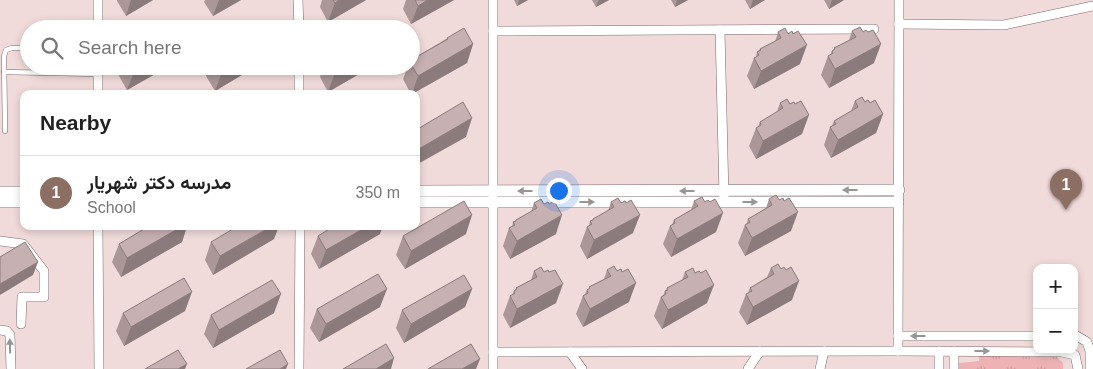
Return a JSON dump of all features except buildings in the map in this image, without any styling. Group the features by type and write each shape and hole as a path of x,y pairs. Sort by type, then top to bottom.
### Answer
{"street":[{"path":"98,0 98,20"},
{"path":"298,0 299,20"},
{"path":"493,0 493,369"},
{"path":"898,350 899,0"},
{"path":"899,24 1004,25 1093,6"},
{"path":"493,31 874,29"},
{"path":"720,30 724,196"},
{"path":"98,75 98,90"},
{"path":"299,75 299,90"},
{"path":"420,202 493,197 724,196 898,190"},
{"path":"420,191 493,197"},
{"path":"0,192 20,192"},
{"path":"724,196 898,202"},
{"path":"0,202 20,202"},
{"path":"98,230 98,369"},
{"path":"299,369 300,230"},
{"path":"0,241 23,244 44,271 44,297 22,297 21,324"},
{"path":"0,330 7,331 10,335 11,369"},
{"path":"898,336 1033,336"},
{"path":"1078,337 1087,342 1090,350 1090,369"},
{"path":"1075,355 1087,342"},
{"path":"493,352 898,350 1062,352 1075,355"},
{"path":"748,369 760,351"},
{"path":"820,369 824,351"},
{"path":"939,351 939,369"},
{"path":"954,351 954,369"},
{"path":"570,352 582,369"},
{"path":"1075,355 1078,369"}],"lane":[{"path":"5,131 4,56 6,50 20,48"},
{"path":"4,72 20,72"}],"green space":[{"path":"979,356 1056,356 1063,363 1063,369 959,369 959,363 979,361"}],"place":[{"name":"مدرسه دکتر شهریار","path":"1066,210"}]}
